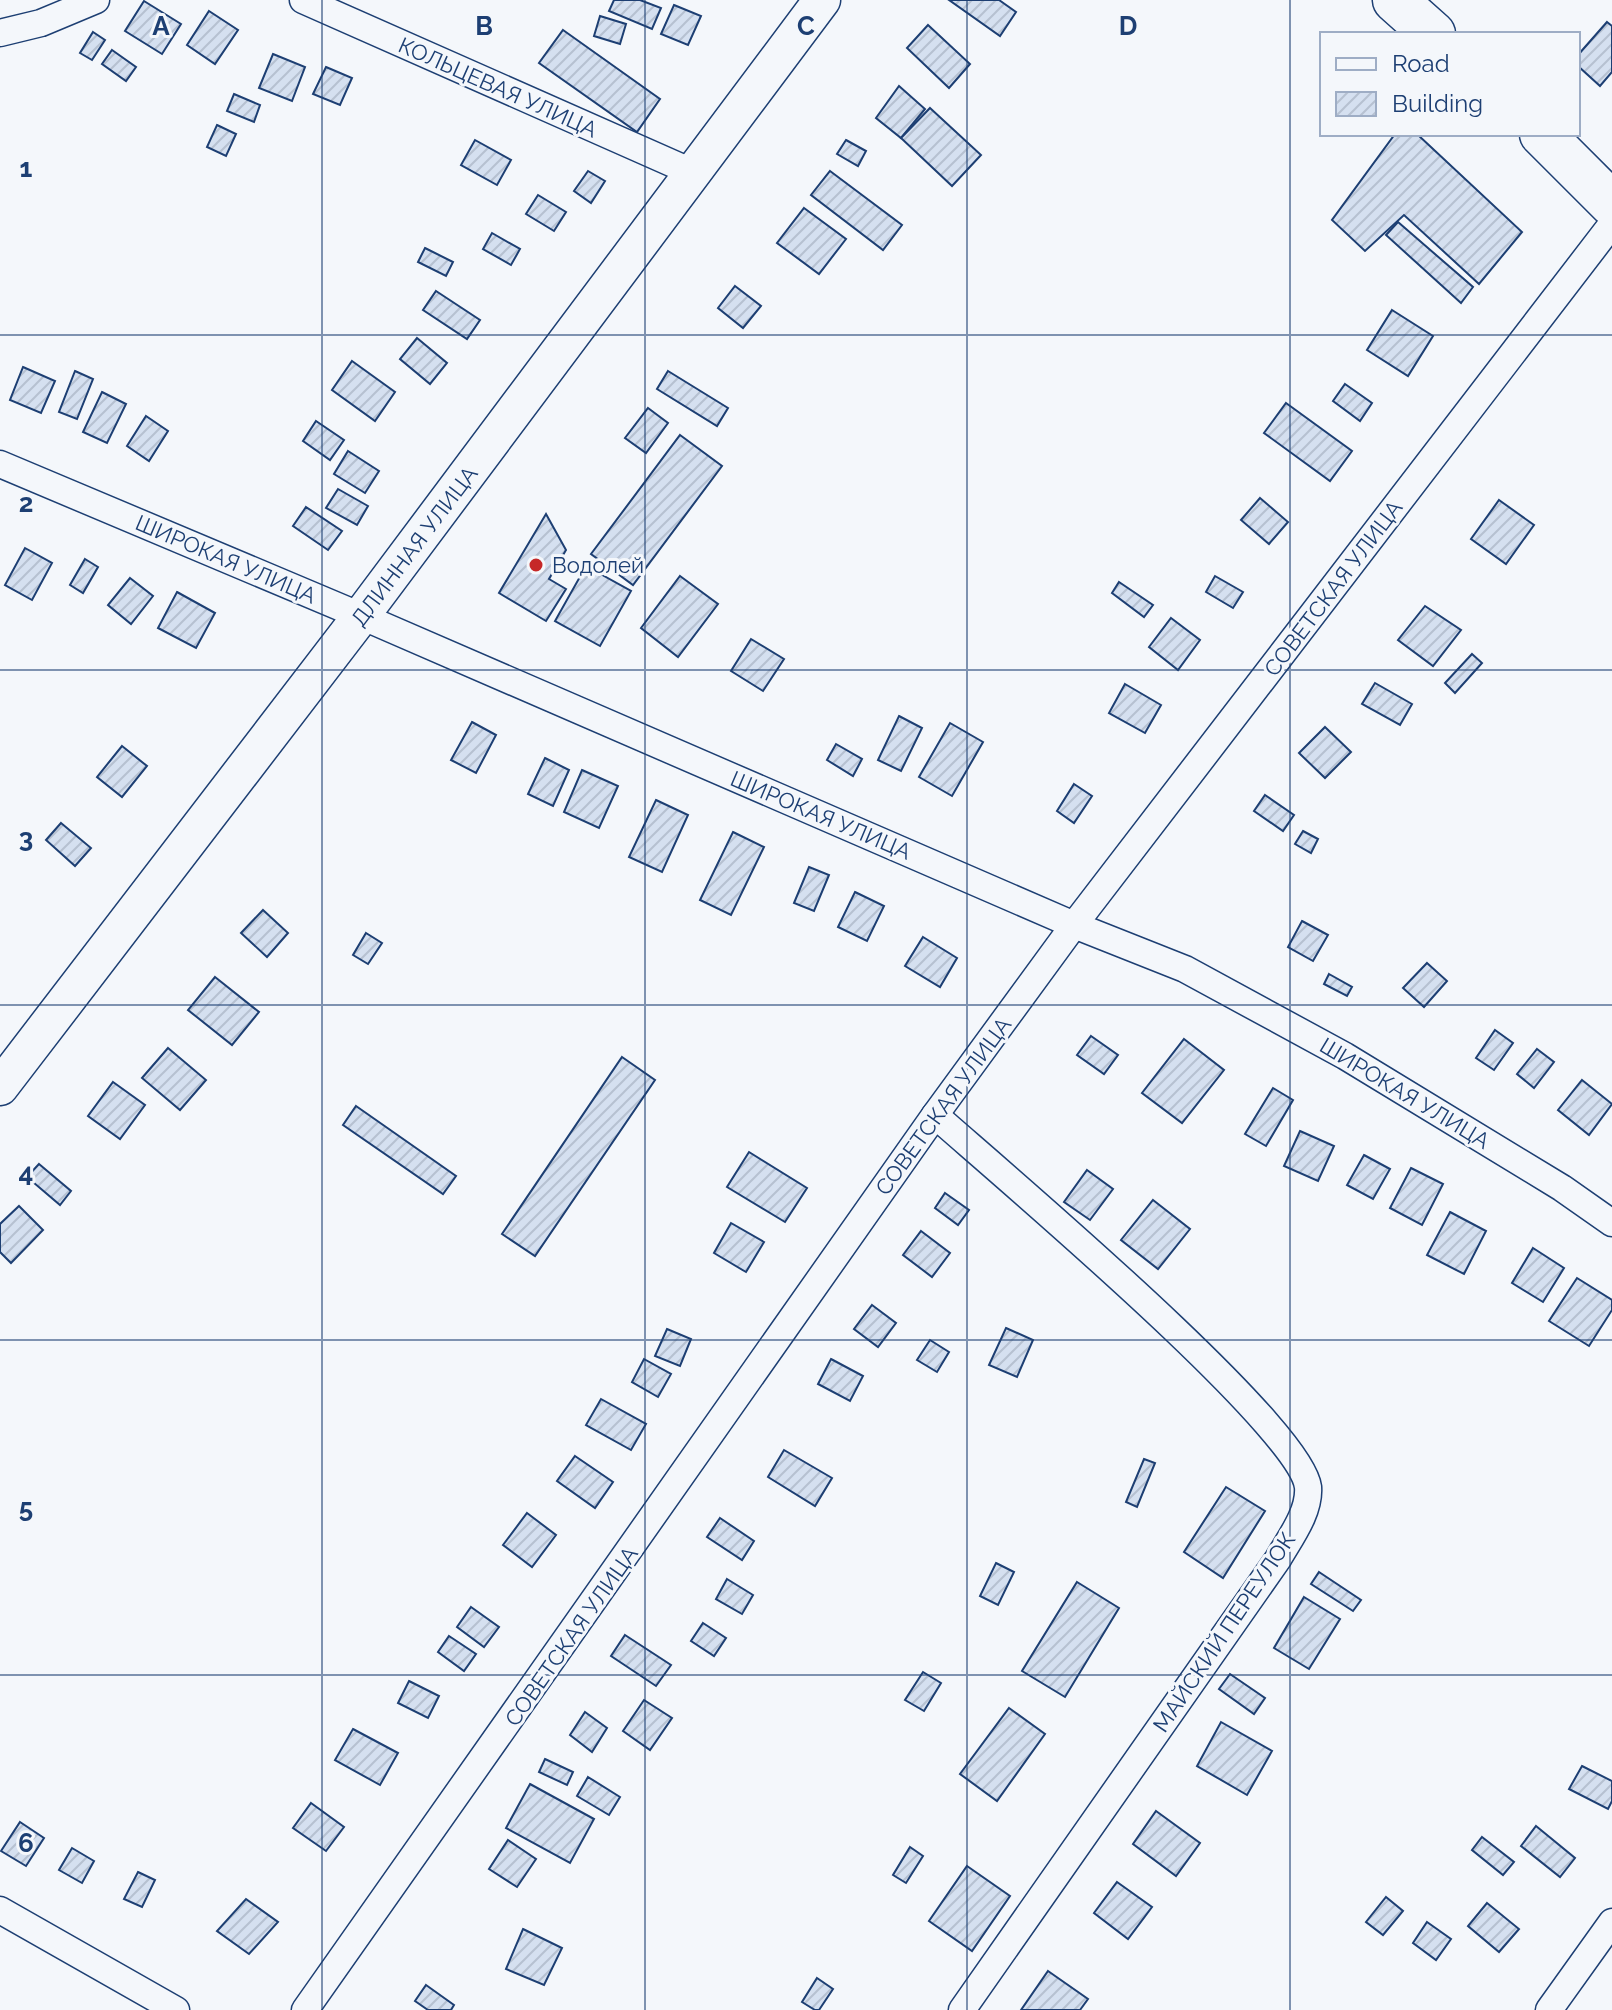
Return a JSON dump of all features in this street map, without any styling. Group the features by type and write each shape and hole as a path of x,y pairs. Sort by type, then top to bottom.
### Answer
{"highway":[{"path":"1395,0 1431,32"},
{"path":"1544,136 1612,204"}],"main road":[{"name":"ДЛИННАЯ УЛИЦА","path":"0,1087 361,616 822,0"}],"street":[{"path":"0,33 41,23 96,0"},
{"name":"КОЛЬЦЕВАЯ УЛИЦА","path":"303,0 694,173"},
{"name":"СОВЕТСКАЯ УЛИЦА","path":"305,2010 935,1115 1074,925 1612,224"},
{"name":"ШИРОКАЯ УЛИЦА","path":"0,464 361,616 1074,925 1185,969 1345,1056 1562,1188 1612,1223"},
{"name":"МАЙСКИЙ ПЕРЕУЛОК","path":"935,1115 1188,1341 1287,1445 1308,1486 1304,1513 1278,1559 962,2010"},
{"path":"0,1910 176,2010"},
{"path":"1549,2010 1612,1922"}],"building":[{"path":"614,0 640,0 661,8 652,29 609,11"},
{"path":"949,0 999,0 1016,12 1000,36"},
{"path":"144,1 181,24 162,54 125,31"},
{"path":"674,5 701,16 688,45 661,34"},
{"path":"209,11 238,30 215,64 187,45"},
{"path":"600,16 626,24 620,44 594,36"},
{"path":"1607,22 1612,26 1612,72 1600,86 1580,68 1580,53"},
{"path":"928,25 970,64 949,88 907,48"},
{"path":"563,30 660,99 637,132 539,63"},
{"path":"93,32 105,40 92,60 80,53"},
{"path":"112,50 136,67 126,81 102,64"},
{"path":"273,54 305,67 292,101 259,88"},
{"path":"326,67 352,78 340,105 313,94"},
{"path":"899,86 925,109 901,138 876,118"},
{"path":"234,94 260,105 254,122 227,111"},
{"path":"930,108 981,155 952,186 901,138"},
{"path":"217,125 236,134 226,156 207,147"},
{"path":"1394,136 1419,136 1522,232 1479,284 1404,215 1365,251 1332,220"},
{"path":"475,140 511,160 497,185 461,165"},
{"path":"846,140 866,151 858,166 837,154"},
{"path":"588,171 605,181 591,203 574,191"},
{"path":"830,171 902,225 883,250 811,195"},
{"path":"538,195 566,212 554,231 526,214"},
{"path":"804,208 846,239 819,274 777,243"},
{"path":"1398,222 1473,287 1461,303 1386,235"},
{"path":"492,233 520,249 511,265 483,249"},
{"path":"425,248 453,262 446,276 418,262"},
{"path":"735,286 761,306 743,328 718,308"},
{"path":"436,291 480,320 467,339 423,310"},
{"path":"1392,310 1433,336 1408,376 1367,350"},
{"path":"417,338 447,363 430,384 400,359"},
{"path":"352,361 395,392 375,421 332,390"},
{"path":"23,367 55,381 41,413 10,400"},
{"path":"75,371 93,379 77,419 59,412"},
{"path":"668,371 728,408 717,426 657,389"},
{"path":"1345,384 1372,403 1360,421 1333,401"},
{"path":"102,392 126,404 107,443 83,432"},
{"path":"1286,403 1352,451 1330,481 1264,433"},
{"path":"648,408 668,423 646,453 625,438"},
{"path":"146,416 168,431 149,461 127,446"},
{"path":"316,421 344,440 330,460 303,441"},
{"path":"680,435 722,466 633,585 591,554"},
{"path":"348,451 379,471 365,493 334,474"},
{"path":"338,489 368,506 357,525 326,508"},
{"path":"1260,498 1288,522 1269,544 1241,520"},
{"path":"1499,500 1534,525 1506,564 1471,539"},
{"path":"306,507 342,531 328,550 293,526"},
{"name":"Водолей","path":"546,514 566,550 549,579 566,589 546,621 499,593"},
{"path":"25,548 52,563 32,600 5,585"},
{"path":"85,559 98,567 83,593 70,585"},
{"path":"586,566 631,591 600,646 555,621"},
{"path":"680,576 718,604 678,657 641,628"},
{"path":"1215,576 1243,592 1233,608 1206,592"},
{"path":"130,578 153,596 131,624 108,605"},
{"path":"1119,582 1153,605 1144,617 1112,593"},
{"path":"177,592 215,613 196,648 158,628"},
{"path":"1425,606 1461,630 1433,666 1398,640"},
{"path":"1171,618 1200,640 1178,670 1149,647"},
{"path":"751,639 784,659 763,691 731,671"},
{"path":"1472,654 1482,663 1455,693 1445,683"},
{"path":"1375,683 1412,704 1400,725 1362,704"},
{"path":"1125,684 1161,705 1145,733 1109,713"},
{"path":"899,716 922,728 901,771 878,760"},
{"path":"472,722 496,735 476,773 451,760"},
{"path":"950,723 983,742 952,796 919,777"},
{"path":"1325,727 1351,752 1325,778 1299,753"},
{"path":"836,744 862,759 853,776 827,760"},
{"path":"122,746 147,766 122,797 97,777"},
{"path":"545,758 569,770 553,806 528,794"},
{"path":"582,770 618,786 599,828 564,812"},
{"path":"1074,784 1092,796 1074,823 1057,811"},
{"path":"1265,795 1294,815 1283,831 1254,811"},
{"path":"656,800 688,815 662,872 629,857"},
{"path":"61,823 91,848 75,866 46,840"},
{"path":"1303,831 1318,839 1311,853 1295,844"},
{"path":"733,832 764,847 731,915 700,900"},
{"path":"809,867 829,875 814,911 794,903"},
{"path":"855,892 884,906 867,941 838,927"},
{"path":"263,910 288,933 267,957 241,933"},
{"path":"1302,921 1328,935 1313,961 1288,947"},
{"path":"366,933 382,943 368,964 353,955"},
{"path":"923,937 957,958 940,987 905,966"},
{"path":"1427,963 1447,981 1424,1007 1403,988"},
{"path":"1329,974 1352,987 1347,996 1324,984"},
{"path":"215,977 259,1012 232,1045 188,1010"},
{"path":"1495,1030 1513,1043 1494,1070 1476,1058"},
{"path":"1091,1036 1118,1055 1104,1074 1077,1055"},
{"path":"1184,1039 1224,1070 1182,1123 1142,1093"},
{"path":"168,1048 206,1080 180,1110 142,1078"},
{"path":"1537,1049 1554,1062 1534,1088 1517,1074"},
{"path":"622,1057 655,1080 535,1256 502,1234"},
{"path":"1582,1080 1612,1104 1589,1135 1558,1110"},
{"path":"113,1082 145,1105 120,1139 88,1116"},
{"path":"1273,1088 1293,1100 1266,1146 1245,1134"},
{"path":"356,1106 456,1176 443,1194 343,1125"},
{"path":"1300,1131 1334,1146 1318,1181 1284,1166"},
{"path":"749,1152 807,1188 785,1222 727,1187"},
{"path":"1364,1155 1390,1169 1373,1199 1347,1185"},
{"path":"39,1164 71,1191 60,1205 27,1177"},
{"path":"1411,1168 1443,1184 1422,1225 1390,1208"},
{"path":"1087,1170 1113,1189 1090,1220 1064,1202"},
{"path":"945,1193 969,1210 958,1225 935,1208"},
{"path":"1153,1200 1190,1229 1158,1269 1121,1240"},
{"path":"19,1206 43,1230 11,1263 0,1252 0,1224"},
{"path":"1450,1212 1486,1231 1464,1274 1427,1255"},
{"path":"731,1223 764,1242 746,1272 714,1253"},
{"path":"921,1231 950,1253 932,1277 903,1255"},
{"path":"1533,1248 1564,1268 1543,1302 1512,1283"},
{"path":"1577,1278 1612,1300 1612,1310 1589,1346 1549,1321"},
{"path":"872,1305 896,1323 878,1347 854,1329"},
{"path":"1006,1328 1033,1340 1017,1377 989,1365"},
{"path":"667,1329 691,1339 680,1366 655,1356"},
{"path":"930,1340 949,1352 937,1372 917,1360"},
{"path":"644,1359 671,1374 658,1397 632,1382"},
{"path":"831,1359 863,1376 850,1401 818,1384"},
{"path":"601,1399 646,1424 631,1450 586,1425"},
{"path":"784,1450 832,1478 815,1506 768,1477"},
{"path":"575,1456 613,1482 595,1508 557,1481"},
{"path":"1144,1459 1155,1463 1137,1507 1126,1502"},
{"path":"1226,1487 1265,1511 1223,1578 1184,1552"},
{"path":"527,1513 556,1535 532,1567 503,1545"},
{"path":"720,1518 754,1541 742,1560 707,1537"},
{"path":"996,1563 1014,1572 998,1605 980,1596"},
{"path":"1319,1572 1361,1600 1353,1611 1311,1584"},
{"path":"727,1579 753,1595 742,1614 716,1599"},
{"path":"1077,1582 1119,1608 1065,1697 1022,1671"},
{"path":"1304,1597 1340,1619 1309,1669 1274,1648"},
{"path":"471,1607 499,1627 484,1647 457,1627"},
{"path":"703,1623 726,1638 714,1656 691,1641"},
{"path":"625,1635 671,1665 656,1686 611,1656"},
{"path":"449,1636 476,1654 464,1671 438,1652"},
{"path":"923,1672 941,1683 924,1711 905,1700"},
{"path":"1230,1674 1265,1698 1254,1714 1219,1689"},
{"path":"409,1681 439,1696 428,1718 398,1703"},
{"path":"644,1700 672,1718 650,1750 623,1731"},
{"path":"1009,1708 1045,1734 997,1801 960,1774"},
{"path":"585,1712 607,1728 592,1752 570,1735"},
{"path":"1221,1722 1272,1751 1247,1795 1197,1766"},
{"path":"353,1729 398,1753 380,1785 335,1760"},
{"path":"545,1759 573,1772 567,1785 539,1772"},
{"path":"1582,1766 1612,1781 1612,1801 1608,1809 1569,1789"},
{"path":"588,1777 620,1797 609,1815 577,1796"},
{"path":"530,1784 594,1819 570,1863 506,1828"},
{"path":"311,1803 344,1827 326,1851 293,1828"},
{"path":"1156,1811 1200,1843 1176,1876 1133,1844"},
{"path":"20,1822 44,1838 26,1866 1,1851"},
{"path":"1536,1826 1575,1858 1560,1877 1521,1846"},
{"path":"1482,1837 1514,1862 1503,1875 1472,1850"},
{"path":"508,1840 536,1859 517,1887 489,1869"},
{"path":"910,1847 923,1856 906,1883 893,1875"},
{"path":"72,1848 94,1861 82,1883 59,1870"},
{"path":"967,1866 1010,1896 972,1951 929,1921"},
{"path":"138,1872 155,1880 142,1907 124,1899"},
{"path":"1117,1882 1152,1907 1128,1939 1094,1913"},
{"path":"1386,1897 1403,1911 1383,1935 1366,1922"},
{"path":"246,1899 278,1922 249,1954 217,1931"},
{"path":"1487,1903 1519,1929 1499,1952 1468,1926"},
{"path":"1427,1922 1451,1939 1436,1960 1413,1943"},
{"path":"523,1929 562,1948 544,1985 506,1969"},
{"path":"1048,1971 1088,1999 1080,2010 1021,2010"},
{"path":"817,1978 833,1989 819,2010 815,2010 802,2002"},
{"path":"426,1985 454,2005 451,2010 428,2010 415,2001"}],"place":[{"name":"Водолей","path":"536,565"}]}
